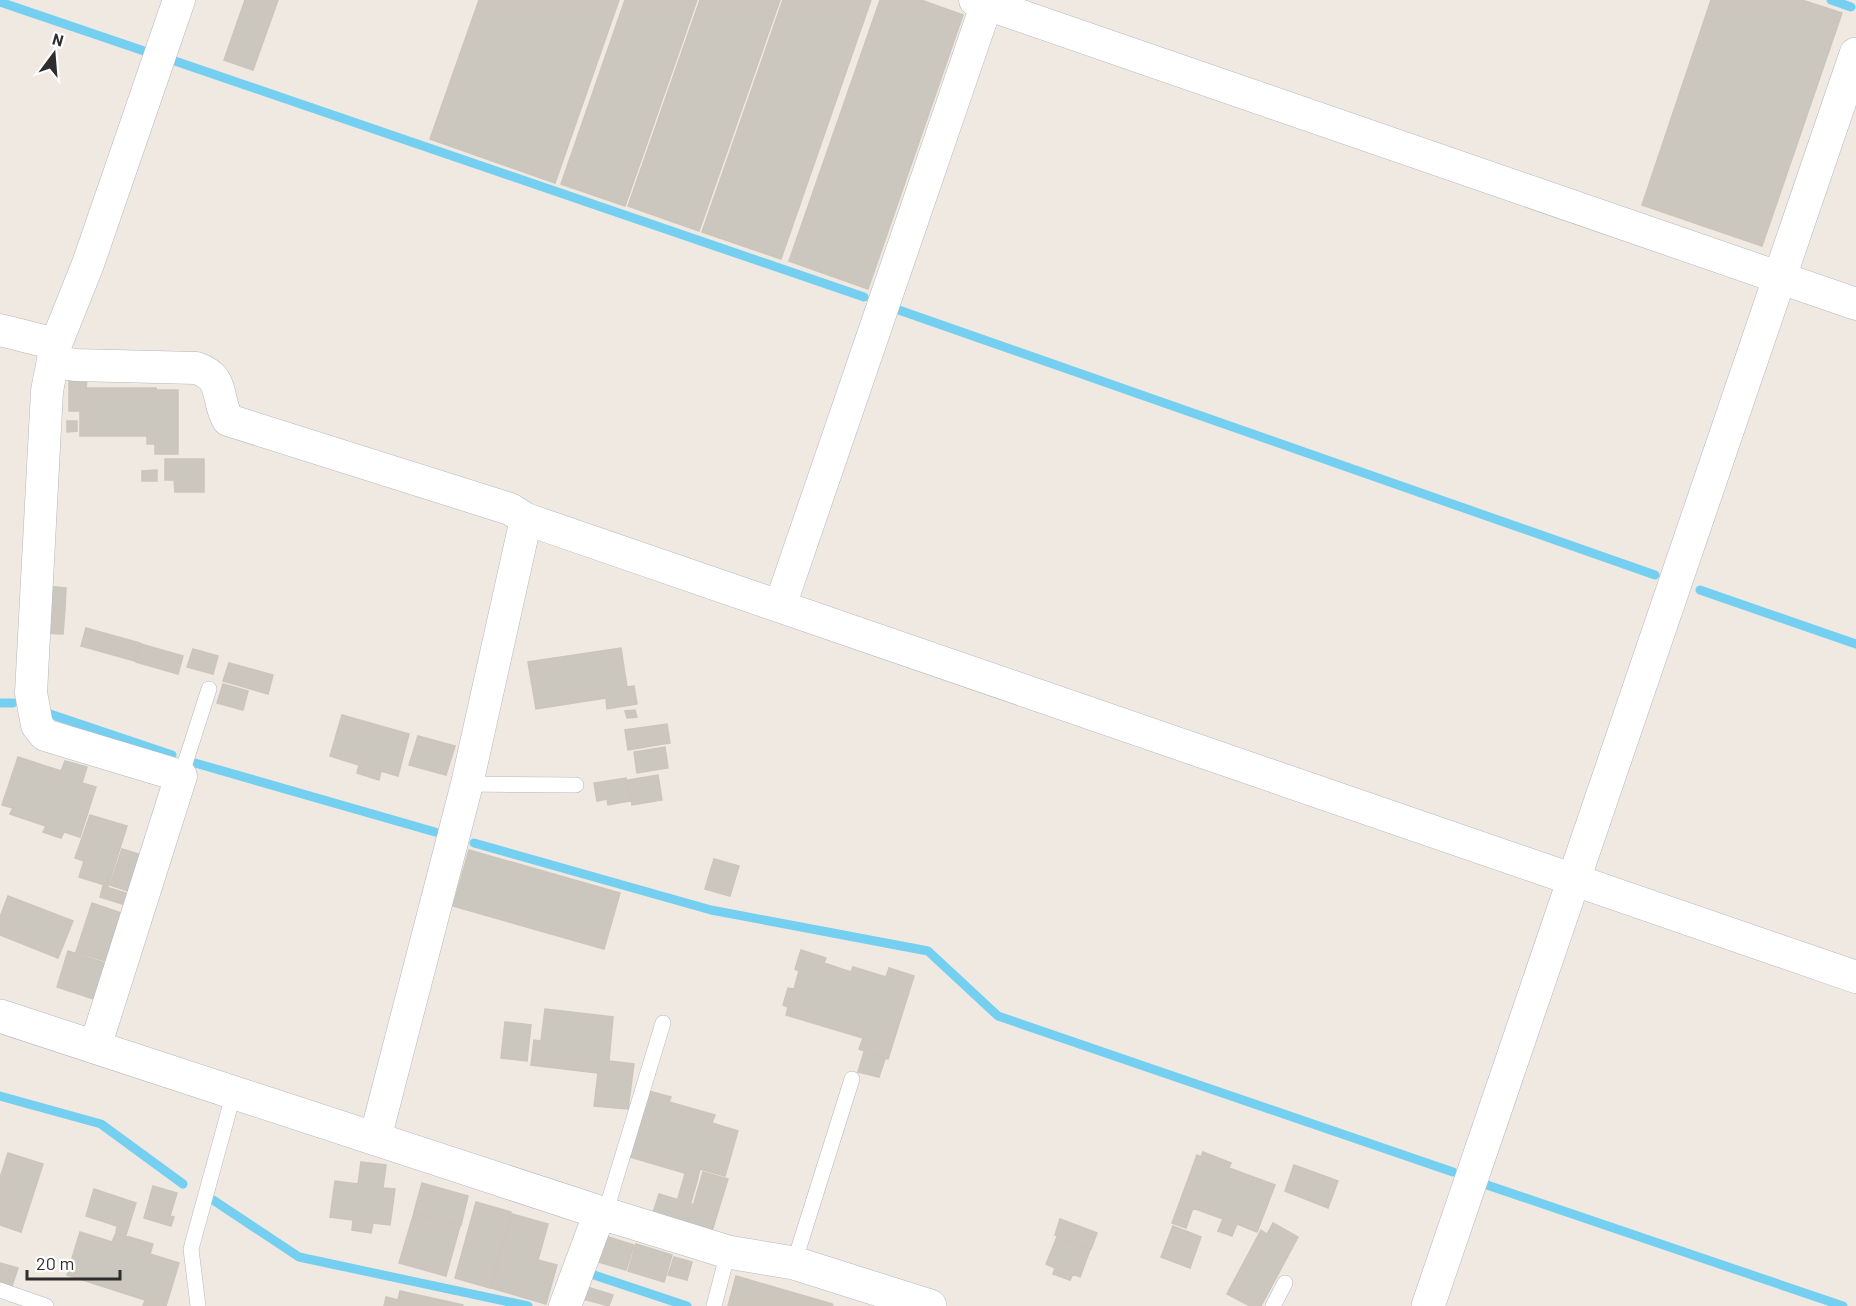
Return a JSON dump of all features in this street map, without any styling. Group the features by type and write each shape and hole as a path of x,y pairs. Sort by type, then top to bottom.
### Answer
{"street":[{"path":"95,1047 181,776 45,735 37,725 32,711 31,693 47,391 55,349 88,264 179,0"},
{"path":"780,606 983,1 1856,304"},
{"path":"1428,1306 1856,54"},
{"path":"0,330 55,349 64,363 196,368 210,372 218,383 222,410 228,420 510,509 526,519 1856,977"},
{"path":"375,1139 467,784 526,519"},
{"path":"0,1016 602,1213 728,1252 794,1263 930,1306"},
{"path":"565,1306 602,1213"}],"lane":[{"path":"181,776 209,689"},
{"path":"467,784 576,785"},
{"path":"602,1213 663,1023"},
{"path":"794,1263 852,1079"},
{"path":"198,1306 191,1249 234,1092"},
{"path":"714,1306 728,1252"},
{"path":"1273,1306 1286,1283"},
{"path":"0,1290 46,1306"}],"building":[{"path":"245,0 278,0 253,70 224,60"},
{"path":"479,0 619,0 555,183 430,139"},
{"path":"625,0 697,0 625,206 561,184"},
{"path":"700,0 780,0 699,231 628,206"},
{"path":"783,0 871,0 781,259 702,232"},
{"path":"880,0 921,0 963,15 868,289 789,261"},
{"path":"1711,0 1802,0 1842,13 1762,246 1642,205"},
{"path":"69,379 87,379 86,388 178,390 178,454 155,454 155,444 147,444 147,436 80,436 80,411 69,411"},
{"path":"67,421 77,421 77,431 67,432"},
{"path":"165,459 204,459 204,492 175,492 174,480 165,480"},
{"path":"157,470 157,481 142,481 142,471"},
{"path":"45,586 66,588 65,608 44,607"},
{"path":"44,608 65,609 63,634 42,633"},
{"path":"86,628 140,643 135,661 81,646"},
{"path":"141,644 183,656 178,674 136,662"},
{"path":"621,648 627,687 634,686 637,704 607,709 606,698 536,709 528,662"},
{"path":"193,649 218,656 213,674 187,667"},
{"path":"229,663 273,675 268,694 223,681"},
{"path":"223,684 248,691 243,710 217,703"},
{"path":"635,710 637,717 627,718 625,711"},
{"path":"342,715 409,734 398,776 381,771 379,780 357,773 359,765 330,756"},
{"path":"667,724 670,743 628,750 625,730"},
{"path":"418,736 455,746 446,775 409,765"},
{"path":"665,747 668,768 637,773 634,752"},
{"path":"18,757 61,771 65,761 87,767 82,783 96,787 80,837 64,832 61,838 43,832 46,826 10,814 13,808 2,805"},
{"path":"658,775 662,800 632,805 628,780"},
{"path":"626,778 630,801 608,805 607,799 597,801 594,783"},
{"path":"90,815 127,826 108,886 79,877 84,861 75,858"},
{"path":"122,849 145,856 134,893 110,885"},
{"path":"469,850 620,893 604,949 453,906"},
{"path":"714,859 739,866 730,896 705,889"},
{"path":"103,886 135,896 132,907 100,897"},
{"path":"8,896 73,921 58,958 0,935 0,917"},
{"path":"92,903 127,915 112,963 76,952"},
{"path":"801,950 826,958 824,963 851,972 853,967 886,977 889,968 914,976 888,1059 859,1049 863,1038 786,1015 788,1007 783,1005 788,988 794,989 799,971 795,969"},
{"path":"68,951 111,965 100,1001 57,987"},
{"path":"545,1009 613,1017 609,1061 634,1064 628,1109 594,1106 598,1073 531,1065 534,1040 541,1041"},
{"path":"505,1022 531,1025 527,1061 501,1058"},
{"path":"864,1052 885,1059 879,1077 858,1072"},
{"path":"649,1091 671,1097 669,1102 715,1115 712,1123 738,1131 725,1176 700,1169 698,1177 630,1157"},
{"path":"1203,1152 1231,1163 1229,1168 1275,1185 1257,1232 1237,1224 1232,1236 1218,1231 1223,1219 1193,1208 1186,1228 1172,1223 1197,1155 1201,1157"},
{"path":"8,1153 43,1164 21,1232 0,1225 0,1178"},
{"path":"361,1162 386,1165 383,1188 395,1189 390,1225 373,1223 371,1233 352,1230 353,1220 330,1217 335,1181 358,1184"},
{"path":"1294,1165 1338,1181 1328,1208 1285,1191"},
{"path":"703,1172 728,1179 712,1231 688,1224"},
{"path":"685,1174 698,1178 691,1202 678,1198"},
{"path":"422,1183 468,1196 461,1225 414,1212"},
{"path":"153,1186 177,1193 170,1216 174,1217 171,1226 144,1218"},
{"path":"94,1189 136,1203 126,1235 116,1232 117,1226 86,1216"},
{"path":"659,1194 692,1204 687,1222 653,1213"},
{"path":"476,1202 511,1212 490,1288 455,1278"},
{"path":"414,1213 460,1226 446,1276 399,1263"},
{"path":"512,1214 548,1224 538,1260 557,1265 546,1304 491,1288"},
{"path":"1060,1219 1097,1233 1091,1249 1055,1235"},
{"path":"1273,1223 1298,1237 1261,1306 1250,1306 1227,1294 1261,1230 1267,1234"},
{"path":"1173,1226 1201,1237 1190,1268 1161,1257"},
{"path":"80,1232 112,1242 116,1233 153,1244 150,1254 179,1263 166,1306 143,1306 145,1300 67,1275"},
{"path":"602,1235 634,1245 626,1270 595,1261"},
{"path":"1057,1237 1090,1250 1080,1277 1073,1274 1070,1280 1053,1274 1055,1268 1046,1264"},
{"path":"636,1244 672,1255 664,1282 628,1271"},
{"path":"674,1257 692,1262 687,1280 668,1275"},
{"path":"0,1263 18,1268 11,1289 0,1286"},
{"path":"736,1276 832,1304 833,1306 728,1306"},
{"path":"587,1287 613,1295 609,1306 583,1299"},
{"path":"400,1291 463,1305 384,1306 386,1297 398,1300"}],"waterway":[{"path":"1831,0 1851,7"},
{"path":"0,2 147,52"},
{"path":"169,59 864,297"},
{"path":"893,308 1655,575"},
{"path":"1700,590 1856,644"},
{"path":"0,703 13,703"},
{"path":"41,711 172,755"},
{"path":"195,763 435,832"},
{"path":"474,843 711,910 928,951 998,1016 1453,1172"},
{"path":"0,1096 101,1124 183,1184"},
{"path":"1487,1185 1843,1306"},
{"path":"213,1200 299,1257 528,1306"},
{"path":"591,1274 687,1306"}]}
